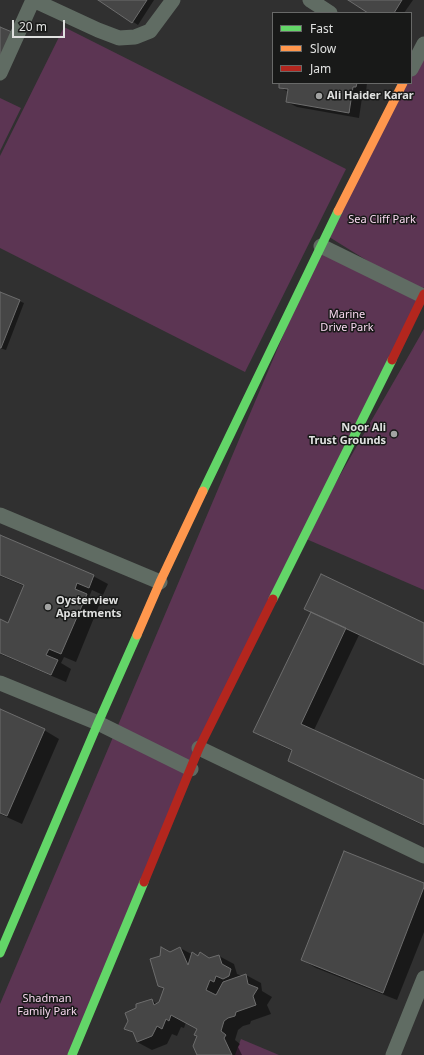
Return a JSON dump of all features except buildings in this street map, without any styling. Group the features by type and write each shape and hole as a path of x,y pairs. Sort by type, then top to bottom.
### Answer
{"street":[{"path":"0,73 33,0 119,38 134,37 150,31 173,0"},
{"path":"310,0 328,12"},
{"path":"412,64 424,44"},
{"path":"0,953 160,582 321,246 403,84"},
{"path":"72,1055 199,748 424,295 321,246"},
{"path":"0,515 160,582"},
{"path":"0,683 98,723 191,769"},
{"path":"199,748 424,856"},
{"path":"393,1055 424,978"}],"green space":[{"path":"64,27 346,169 245,372 0,248 0,156"},
{"path":"424,51 424,287 191,769 73,1055 0,1055 0,1004 321,246 416,291 326,235 406,84 412,84 412,74"},
{"path":"0,98 21,108 0,151"},
{"name":"Noor Ali Trust Grounds","path":"424,329 424,590 304,538"},
{"path":"241,1039 279,1055 235,1055"}],"traffic: fast":[{"path":"203,491 338,211"},
{"path":"273,599 392,360"},
{"path":"0,953 137,635"},
{"path":"72,1055 144,882"}],"traffic: slow":[{"path":"338,211 402,84"},
{"path":"137,635 203,491"}],"traffic: jam":[{"path":"392,360 424,294"},
{"path":"144,882 199,748 273,599"}],"place":[{"name":"Ali Haider Karar","path":"319,96"},
{"name":"Noor Ali Trust Grounds","path":"394,434"},
{"name":"Oysterview Apartments","path":"48,607"}],"park label":[{"name":"Sea Cliff Park","path":"382,220"},
{"name":"Marine Drive Park","path":"347,321"},
{"name":"Shadman Family Park","path":"47,1005"}]}
